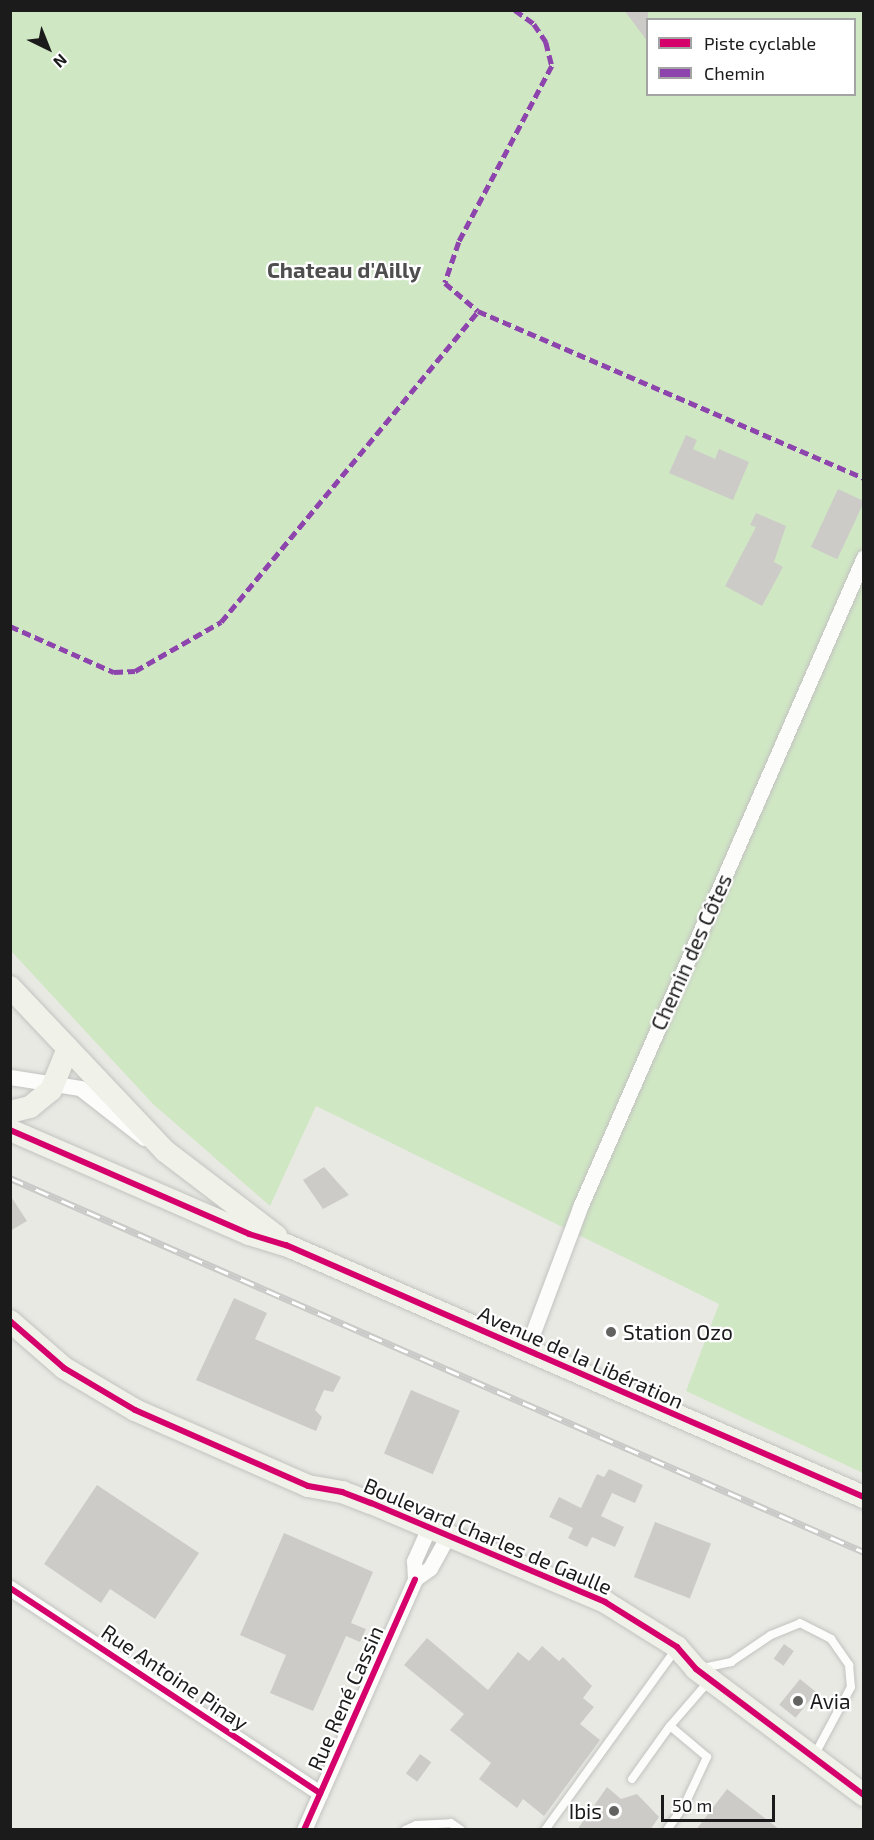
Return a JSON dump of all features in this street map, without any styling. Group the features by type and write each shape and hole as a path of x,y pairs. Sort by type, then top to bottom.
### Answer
{"street":[{"name":"Chemin des Côtes","path":"526,1351 580,1207 864,557"},
{"path":"10,987 165,1151"},
{"path":"10,1112 41,1100 55,1082 68,1048"},
{"path":"10,1077 55,1082 95,1097 128,1128 165,1151 286,1245"},
{"path":"10,1130 249,1234 286,1245"},
{"name":"Avenue de la Libération","path":"286,1245 864,1497"},
{"name":"Boulevard Charles de Gaulle","path":"10,1321 64,1368 98,1390 308,1486 336,1506 435,1538 673,1653 864,1795"},
{"name":"Rue René Cassin","path":"304,1830 415,1579 414,1561 435,1538"},
{"name":"Rue Antoine Pinay","path":"10,1588 320,1793"}],"lane":[{"path":"632,1779 703,1675 731,1662 771,1635 800,1623 831,1639 849,1665 851,1687 813,1758"},
{"path":"545,1830 673,1653"},
{"path":"667,1830 685,1804 707,1757 670,1726"},
{"path":"405,1830 416,1825 451,1823 461,1830"}],"green space":[{"path":"11,11 863,11 863,1473 686,1391 719,1304 316,1106 270,1206 153,1104 11,951"}],"building":[{"path":"624,10 648,10 646,39"},
{"path":"686,435 697,440 693,449 715,459 719,449 749,462 733,500 669,473"},
{"path":"838,489 864,502 837,559 811,547"},
{"path":"756,513 786,526 774,562 783,567 762,606 725,586 756,527 750,525"},
{"path":"324,1167 349,1195 323,1209 303,1180"},
{"path":"10,1195 27,1221 10,1231"},
{"path":"234,1298 267,1313 255,1339 341,1377 333,1392 324,1390 315,1410 322,1417 316,1431 196,1380"},
{"path":"411,1390 460,1411 433,1474 384,1454"},
{"path":"609,1469 643,1485 635,1503 612,1493 601,1516 624,1527 615,1547 592,1537 587,1547 568,1538 573,1528 549,1517 559,1497 581,1508 597,1474 604,1477"},
{"path":"97,1485 199,1553 155,1619 110,1589 101,1603 44,1564"},
{"path":"655,1522 711,1544 690,1599 634,1577"},
{"path":"284,1533 373,1572 351,1623 366,1629 360,1642 346,1636 313,1711 270,1693 286,1655 240,1635"},
{"path":"427,1638 488,1690 518,1652 529,1661 542,1646 559,1661 563,1657 592,1686 583,1698 594,1707 580,1724 600,1740 544,1816 523,1799 517,1808 479,1779 491,1763 450,1730 464,1714 404,1665"},
{"path":"784,1644 794,1651 784,1666 774,1659"},
{"path":"800,1679 816,1692 796,1718 779,1705"},
{"path":"420,1754 431,1762 417,1782 406,1773"},
{"path":"607,1787 621,1799 637,1794 659,1817 650,1830 577,1830"},
{"path":"727,1789 780,1830 696,1830"}],"railway":[{"path":"10,1178 864,1552"}],"marked path":[{"path":"515,10 534,24 546,42 552,66 459,242 445,283 478,311 864,478"},
{"path":"10,626 114,672 135,671 221,622 478,311"}],"cycle path":[{"path":"10,1130 249,1234 286,1245 864,1497"},
{"path":"10,1321 64,1368 135,1410 308,1486 342,1492 371,1503 605,1602 677,1647 696,1669 864,1795"},
{"path":"304,1830 415,1579"},
{"path":"10,1588 320,1793"}],"place":[{"name":"Station Ozo","path":"611,1332"},
{"name":"Avia","path":"798,1701"},
{"name":"Ibis","path":"614,1811"}],"district":[{"name":"Chateau d'Ailly","path":"344,270"}]}
